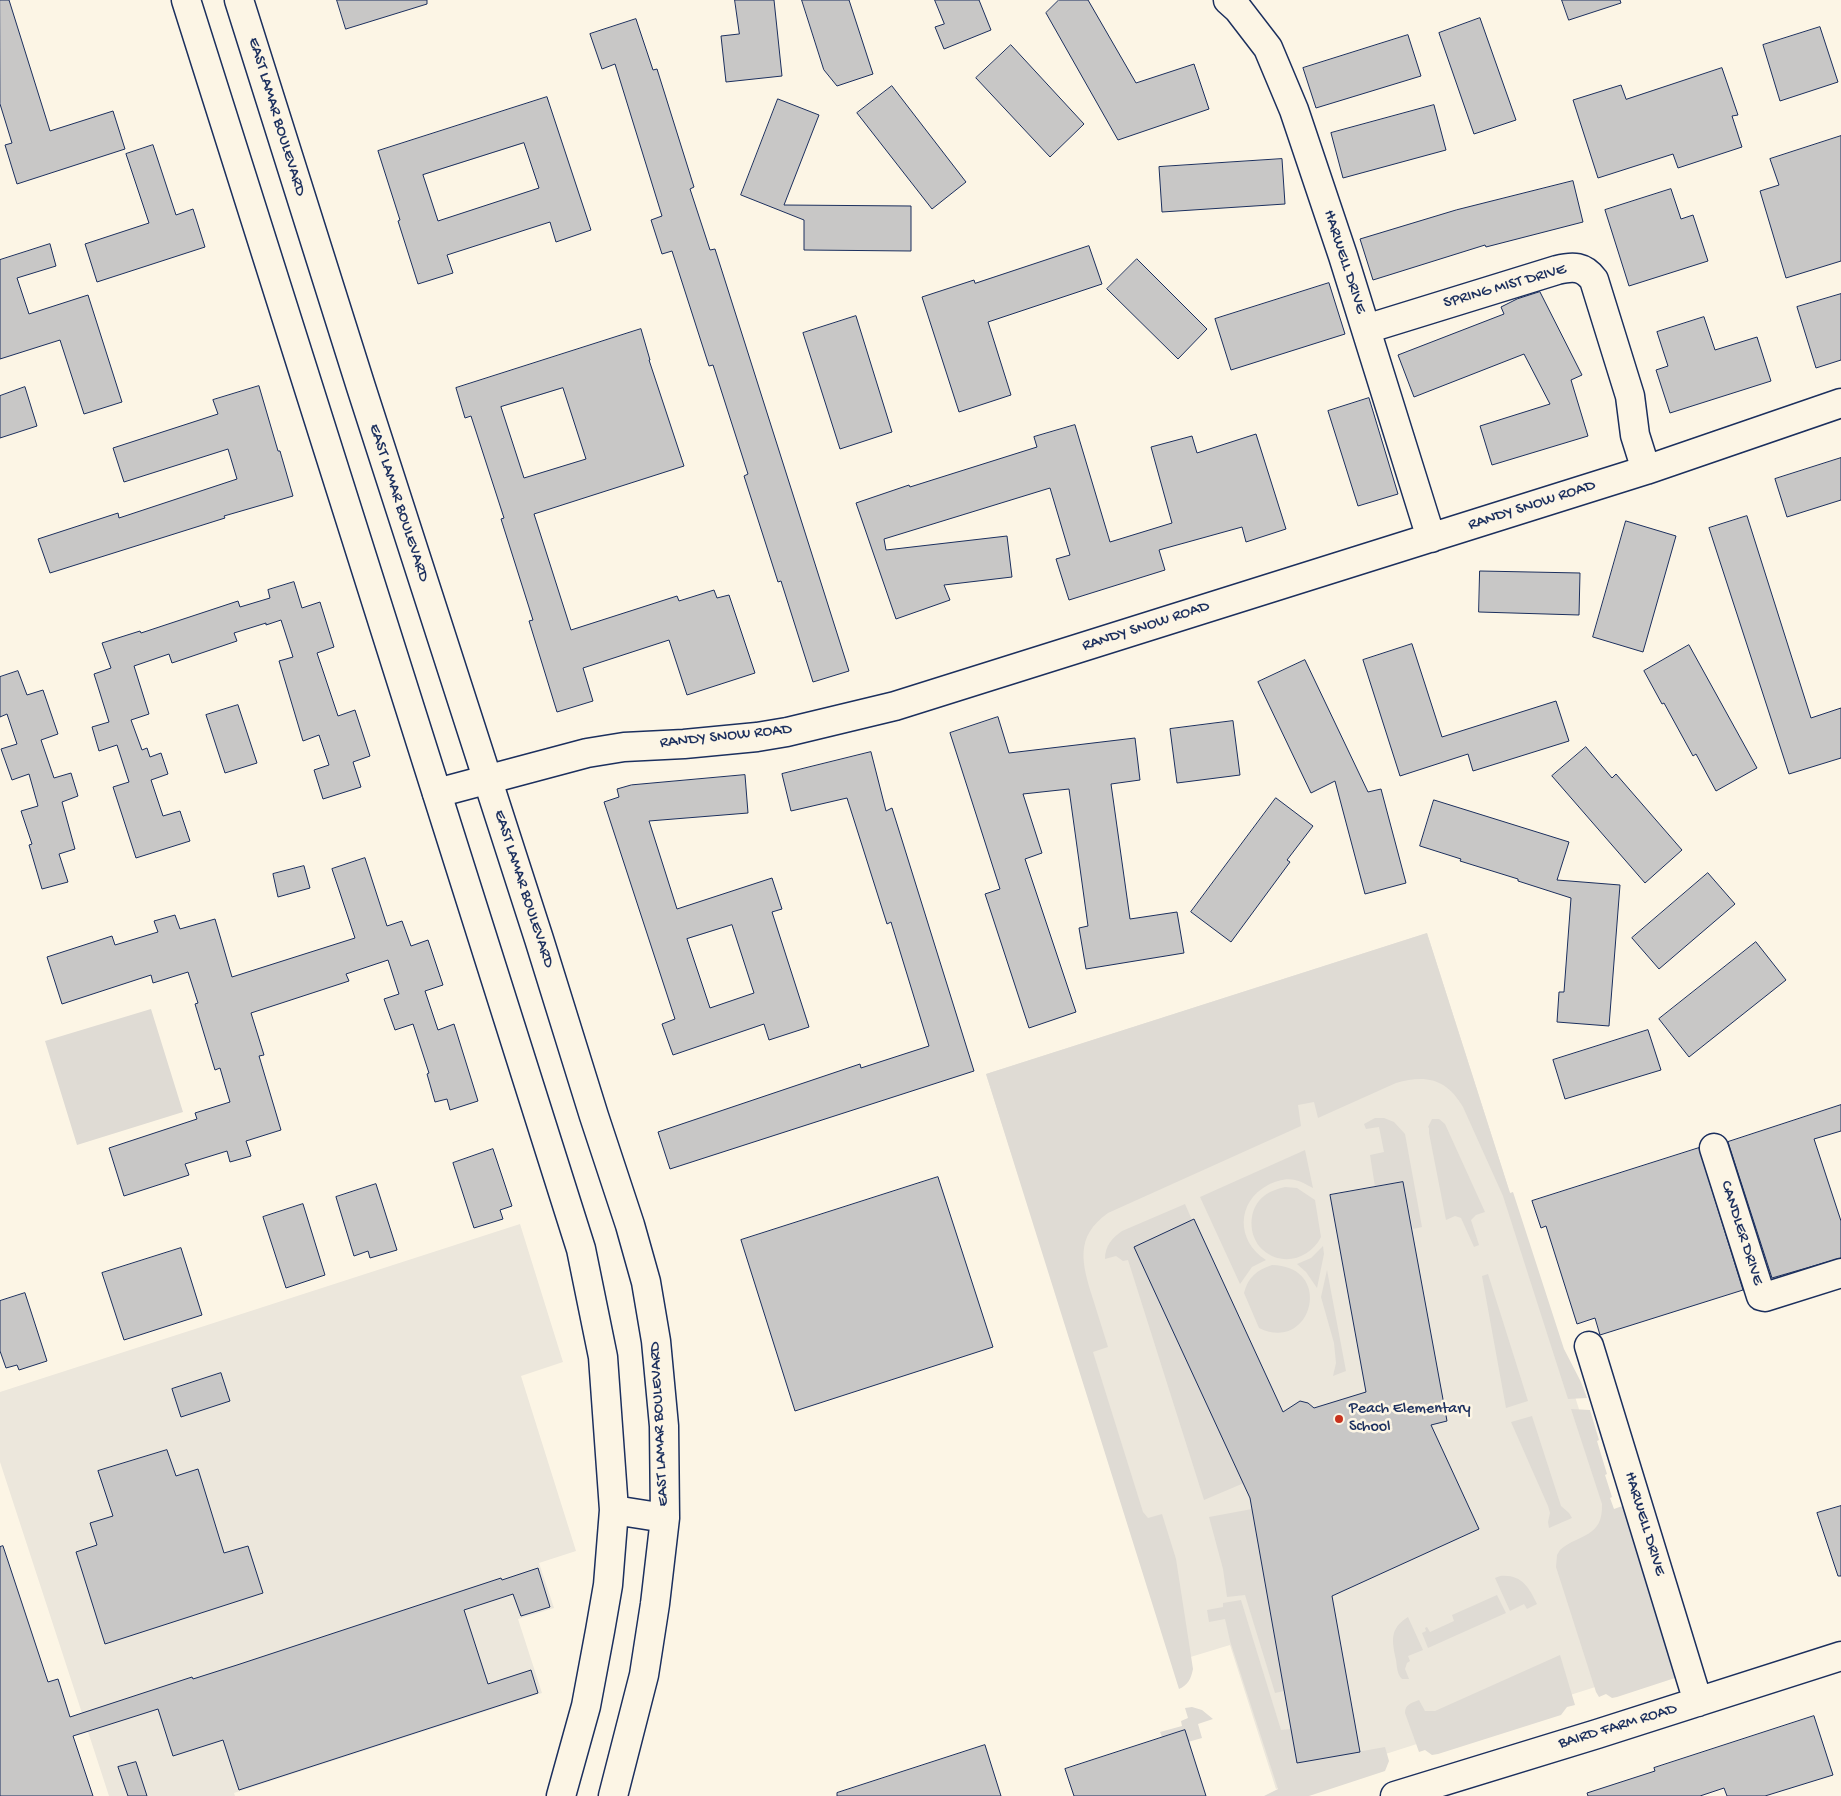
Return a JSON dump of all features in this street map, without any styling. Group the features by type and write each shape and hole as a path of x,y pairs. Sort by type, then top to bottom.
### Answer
{"main road":[{"path":"186,0 581,1249 603,1357 614,1510 607,1594 586,1706 561,1796"},
{"name":"EAST LAMAR BOULEVARD","path":"239,0 322,265 539,939 646,1282 656,1342 664,1426 666,1518 644,1675 613,1796"},
{"name":"HARWELL DRIVE","path":"1228,0 1238,9 1268,48 1294,110 1366,329 1431,538"},
{"name":"SPRING MIST DRIVE","path":"1366,329 1567,267 1579,267 1588,271 1594,280 1630,396 1635,435 1646,470"},
{"name":"RANDY SNOW ROAD","path":"437,793 587,753 624,747 684,744 787,732 895,706 1646,470 1841,403"},
{"name":"CANDLER DRIVE","path":"1714,1148 1761,1296 1841,1273"},
{"name":"HARWELL DRIVE","path":"1589,1346 1698,1702"},
{"path":"614,1510 666,1518"},
{"name":"BAIRD FARM ROAD","path":"1395,1796 1841,1656"}],"shaded area":[{"name":"Peach Elementary School","path":"1427,933 1661,1666 1276,1789 1230,1645 1174,1662 986,1074"},
{"path":"1427,933 1510,1193 1513,1192 1564,1349 1587,1398 1568,1399 1503,1196 1463,1107 1450,1090 1435,1081 1417,1079 1396,1083 1318,1118 1314,1102 1298,1105 1301,1126 1108,1213 1097,1222 1085,1242 1084,1263 1086,1274 1108,1347 1093,1352 1143,1512 1148,1518 1162,1514 1176,1559 1193,1669 1189,1681 1179,1689 986,1074"},
{"path":"151,1009 183,1112 77,1145 45,1041"},
{"path":"1375,1118 1384,1118 1394,1122 1405,1134 1422,1227 1413,1229 1403,1182 1375,1187 1370,1155 1384,1152 1379,1127 1366,1129 1364,1124"},
{"path":"1432,1119 1439,1119 1445,1124 1485,1212 1476,1215 1471,1220 1479,1245 1474,1247 1461,1218 1455,1216 1446,1220 1428,1127"},
{"path":"1305,1150 1313,1188 1302,1182 1288,1179 1274,1182 1257,1192 1245,1211 1245,1232 1249,1243 1266,1260 1252,1267 1240,1284 1200,1197"},
{"path":"1285,1187 1297,1188 1315,1200 1321,1237 1310,1251 1295,1258 1287,1259 1270,1255 1263,1250 1254,1237 1252,1230 1252,1215 1259,1201 1276,1189"},
{"path":"1185,1204 1192,1220 1134,1247 1244,1483 1204,1500 1128,1260 1123,1261 1116,1256 1105,1259 1106,1250 1110,1243 1122,1231"},
{"path":"520,1224 563,1362 521,1376 576,1551 539,1563 554,1608 518,1619 542,1693 234,1793 235,1796 109,1796 0,1462 0,1392"},
{"path":"1323,1246 1324,1254 1317,1288 1306,1272 1297,1264 1311,1258"},
{"path":"1272,1265 1292,1269 1304,1279 1310,1292 1309,1307 1303,1320 1292,1329 1277,1333 1259,1328 1244,1293 1254,1275"},
{"path":"1327,1270 1346,1371 1333,1376 1336,1363 1334,1343 1321,1297"},
{"path":"1488,1274 1528,1401 1506,1408 1482,1276"},
{"path":"1571,1409 1590,1410 1599,1440 1597,1441 1607,1474 1605,1475 1614,1509 1628,1504 1678,1677 1612,1698 1606,1694 1599,1697 1596,1692 1556,1567 1557,1555 1560,1550 1594,1529 1599,1523 1601,1515 1602,1504"},
{"path":"1532,1416 1561,1506 1572,1518 1549,1528 1550,1513 1548,1506 1511,1422"},
{"path":"1252,1509 1284,1691 1275,1693 1245,1595 1227,1597 1223,1569 1209,1517"},
{"path":"1500,1576 1519,1579 1531,1592 1537,1604 1527,1609 1524,1604 1510,1611 1495,1578"},
{"path":"1497,1595 1506,1613 1428,1648 1422,1633 1426,1631 1425,1628 1427,1627 1430,1632 1454,1621 1452,1615"},
{"path":"1241,1600 1281,1730 1291,1729 1297,1763 1385,1747 1389,1761 1385,1771 1309,1796 1264,1796 1278,1789 1230,1641 1225,1619 1209,1622 1207,1610 1223,1607 1223,1603"},
{"path":"1408,1617 1423,1650 1408,1656 1410,1661 1405,1669 1409,1679 1402,1679 1397,1670 1393,1636 1398,1626"},
{"path":"1560,1655 1575,1705 1567,1707 1561,1715 1438,1754 1432,1755 1425,1750 1419,1752 1405,1713 1409,1704 1419,1700 1425,1711 1435,1711"},
{"path":"1192,1707 1202,1710 1213,1719 1198,1724 1202,1738 1188,1742 1185,1730 1162,1737 1160,1732 1182,1726 1181,1721 1188,1718 1185,1708"}],"building":[{"path":"0,0 9,0 50,131 113,111 125,149 17,184 5,145 12,143 0,104"},
{"path":"337,0 427,0 427,4 346,29"},
{"path":"735,0 774,0 782,76 726,82 721,36 739,34"},
{"path":"802,0 849,0 873,74 837,86 824,70"},
{"path":"935,0 979,0 991,30 944,49 935,27 944,24"},
{"path":"1059,0 1088,0 1136,83 1194,64 1209,109 1118,140 1046,13"},
{"path":"1562,0 1620,0 1621,3 1569,20"},
{"path":"1480,18 1516,120 1474,134 1439,33"},
{"path":"636,19 653,70 657,69 694,187 690,189 710,250 715,249 849,671 813,682 781,581 778,582 744,476 748,474 713,365 709,366 672,251 662,254 651,220 662,216 615,64 602,69 590,34"},
{"path":"1820,27 1838,82 1780,101 1763,45"},
{"path":"1408,35 1421,76 1316,108 1303,68"},
{"path":"1011,45 1084,124 1050,157 976,78"},
{"path":"1722,68 1738,115 1732,116 1742,147 1678,168 1673,154 1598,178 1573,100 1621,85 1626,99"},
{"path":"892,86 966,182 932,209 857,113"},
{"path":"547,97 591,230 556,242 550,222 447,255 453,273 418,284 378,151","holes":["524,143 539,188 438,221 423,175"]},
{"path":"778,99 819,115 784,205 911,206 911,251 804,250 804,220 741,195"},
{"path":"1434,105 1446,150 1343,178 1331,133"},
{"path":"1841,136 1841,261 1786,278 1760,191 1779,185 1770,159"},
{"path":"153,145 176,215 193,209 205,247 97,282 85,244 149,223 126,154"},
{"path":"1282,159 1285,204 1162,212 1159,167"},
{"path":"1573,181 1583,222 1486,247 1485,245 1373,280 1360,239 1456,210"},
{"path":"1671,189 1681,219 1693,215 1708,261 1629,286 1605,210"},
{"path":"50,244 56,266 17,278 29,314 88,295 122,402 84,414 60,340 0,359 0,260"},
{"path":"1089,246 1102,284 988,322 1011,395 959,412 922,297 974,280 975,283"},
{"path":"1137,259 1207,329 1178,359 1107,289"},
{"path":"1329,283 1345,334 1231,370 1215,319"},
{"path":"1540,292 1582,375 1571,380 1588,436 1492,465 1480,426 1550,404 1524,354 1414,397 1398,355 1504,314 1501,307 1517,299"},
{"path":"1841,294 1841,360 1816,368 1797,307"},
{"path":"856,316 892,432 840,449 803,333"},
{"path":"1704,317 1715,350 1757,337 1771,381 1670,413 1656,370 1668,366 1657,332"},
{"path":"641,329 649,360 684,466 534,514 571,630 677,596 679,601 714,590 717,598 729,595 755,673 687,695 669,640 583,668 593,701 557,712 529,621 533,620 501,519 504,518 471,416 465,418 456,388","holes":["563,388 586,459 524,478 501,407"]},
{"path":"259,386 293,496 224,516 225,518 50,573 38,539 118,513 119,518 237,479 228,449 124,482 113,448 218,414 213,400"},
{"path":"25,387 37,426 0,438 0,396"},
{"path":"1369,398 1398,494 1358,506 1328,411"},
{"path":"1075,425 1110,542 1172,523 1151,447 1192,436 1197,453 1256,434 1286,529 1246,542 1242,527 1159,550 1165,570 1069,600 1056,559 1070,555 1050,488 884,539 886,550 1007,536 1012,577 944,585 950,600 896,619 856,503 909,485 910,487 1037,447 1034,437"},
{"path":"1841,458 1841,500 1787,517 1775,479"},
{"path":"1747,516 1811,718 1841,708 1841,758 1789,774 1709,528"},
{"path":"1626,521 1676,536 1643,652 1593,637"},
{"path":"1480,571 1580,573 1579,615 1479,612"},
{"path":"294,582 302,608 320,602 334,647 317,653 338,716 355,710 370,756 353,762 361,787 323,799 314,770 329,765 319,735 303,741 279,661 293,657 281,620 234,633 237,641 172,663 169,654 134,666 149,714 131,720 142,750 147,748 150,757 161,753 168,774 151,780 163,816 180,811 190,841 136,858 113,787 129,782 117,745 99,751 92,727 109,722 94,674 111,668 102,643 140,631 141,633 238,601 240,607 270,598 268,590"},
{"path":"1412,644 1442,737 1556,701 1569,741 1473,771 1468,754 1400,776 1363,660"},
{"path":"1689,645 1757,768 1716,791 1696,754 1693,756 1644,671"},
{"path":"1305,660 1368,792 1381,789 1406,883 1365,894 1335,781 1311,793 1258,682"},
{"path":"18,671 27,695 43,690 58,734 41,740 54,778 71,773 78,796 62,802 75,849 59,854 68,882 42,889 29,845 32,844 21,811 38,806 29,774 12,780 1,749 17,744 7,714 0,717 0,677"},
{"path":"238,705 257,763 225,773 206,715"},
{"path":"998,717 1009,753 1135,738 1140,780 1111,784 1130,919 1177,912 1184,953 1086,969 1079,928 1088,926 1069,789 1023,794 1042,853 1025,859 1076,1012 1029,1028 985,894 1000,889 950,733"},
{"path":"1233,721 1240,775 1177,783 1170,729"},
{"path":"1586,747 1612,778 1616,774 1682,850 1645,883 1552,776"},
{"path":"871,752 886,811 892,808 974,1071 670,1169 658,1132 860,1064 861,1068 929,1046 891,922 887,924 847,798 791,811 782,774"},
{"path":"745,775 748,813 649,821 677,909 772,878 782,909 772,912 809,1027 769,1040 764,1024 673,1055 662,1024 675,1019 604,802 619,797 617,789 631,785","holes":["732,925 754,993 710,1008 687,939"]},
{"path":"1276,798 1313,826 1287,860 1290,862 1231,942 1191,912"},
{"path":"1434,800 1569,842 1557,880 1620,885 1609,1026 1557,1022 1559,992 1564,992 1571,898 1420,846"},
{"path":"365,858 387,926 402,921 411,946 428,940 443,985 425,991 438,1030 454,1024 478,1101 450,1110 447,1099 435,1102 427,1074 429,1073 413,1024 395,1030 384,999 399,994 388,960 346,974 349,981 251,1013 264,1055 259,1056 281,1130 246,1141 251,1156 230,1162 227,1151 185,1164 189,1175 124,1196 109,1148 197,1119 195,1113 230,1102 220,1068 215,1070 195,1004 198,1003 188,972 153,983 151,975 62,1004 47,957 112,936 115,945 158,932 154,921 175,915 180,929 215,919 232,977 355,938 332,869"},
{"path":"304,866 310,888 278,897 273,874"},
{"path":"1708,873 1735,904 1659,969 1632,938"},
{"path":"1756,942 1786,980 1689,1057 1659,1019"},
{"path":"1648,1030 1661,1070 1565,1099 1553,1060"},
{"path":"1841,1105 1841,1131 1814,1139 1841,1221 1841,1258 1772,1278 1728,1142"},
{"path":"1699,1148 1743,1290 1600,1335 1595,1318 1577,1324 1546,1226 1541,1228 1532,1201"},
{"path":"493,1149 512,1206 500,1210 503,1219 474,1228 453,1163"},
{"path":"938,1177 993,1347 795,1411 741,1240"},
{"path":"1403,1182 1447,1421 1431,1425 1479,1529 1332,1596 1360,1752 1297,1763 1250,1498 1134,1247 1194,1219 1283,1412 1300,1401 1308,1403 1314,1408 1366,1392 1330,1195"},
{"path":"376,1184 397,1250 370,1258 368,1251 354,1256 336,1197"},
{"path":"303,1204 325,1275 286,1288 263,1217"},
{"path":"181,1248 202,1315 124,1340 102,1273"},
{"path":"25,1293 47,1361 19,1370 17,1365 6,1368 0,1351 0,1301"},
{"path":"221,1373 230,1401 181,1417 172,1389"},
{"path":"167,1450 176,1476 198,1469 224,1553 248,1546 263,1593 105,1644 76,1552 97,1545 90,1523 113,1516 98,1471"},
{"path":"1841,1506 1841,1576 1838,1576 1817,1513"},
{"path":"3,1546 48,1682 58,1679 70,1717 192,1677 193,1679 237,1665 501,1578 502,1580 538,1568 550,1607 521,1616 513,1594 464,1610 488,1684 531,1670 538,1693 239,1790 223,1740 173,1756 158,1709 73,1736 93,1796 0,1796 0,1547"},
{"path":"1814,1716 1833,1775 1765,1796 1727,1796 1724,1788 1700,1796 1588,1796 1587,1793 1655,1771 1654,1768"},
{"path":"1185,1730 1206,1796 1074,1796 1065,1769"},
{"path":"985,1745 1001,1796 837,1796 837,1793"},
{"path":"136,1762 147,1796 128,1796 118,1767"}],"place":[{"name":"Peach Elementary School","path":"1339,1419"}]}
